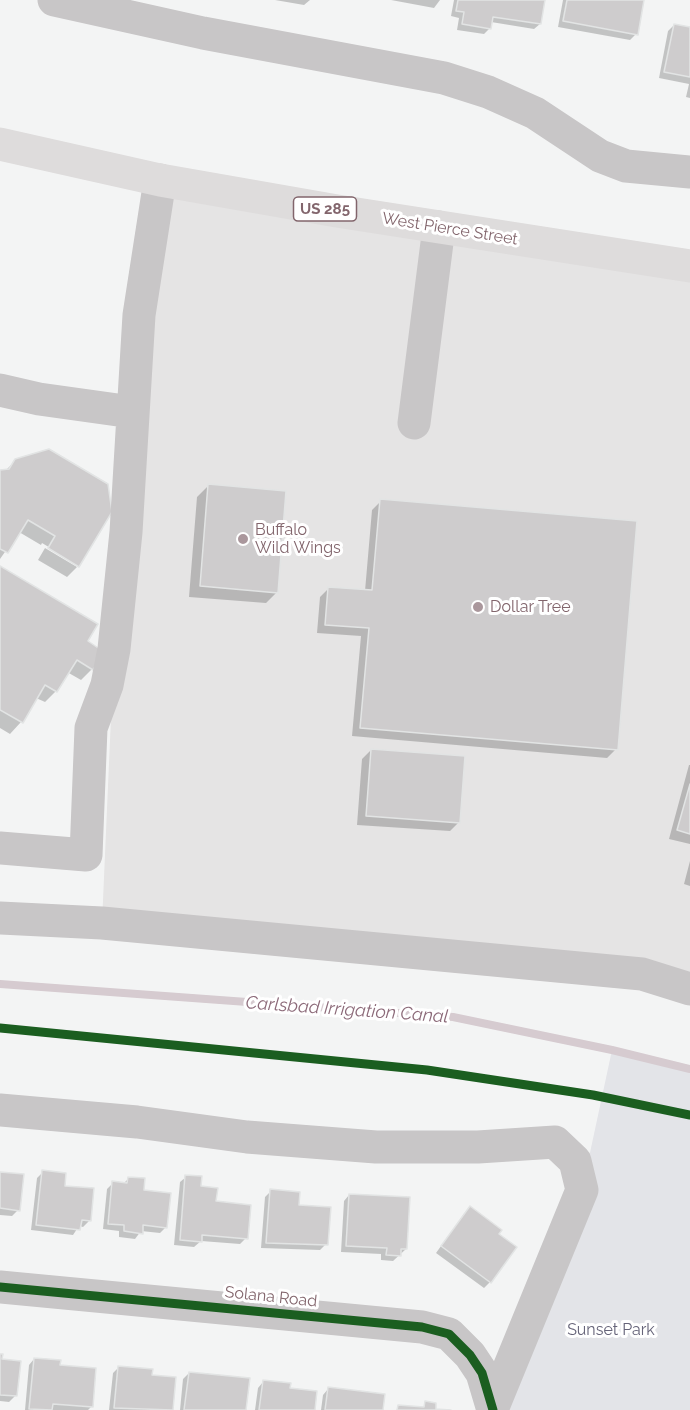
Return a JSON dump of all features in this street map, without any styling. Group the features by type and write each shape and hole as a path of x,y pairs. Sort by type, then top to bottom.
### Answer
{"highway":[{"name":"West Pierce Street","path":"0,144 160,180 690,266"}],"street":[{"path":"54,0 203,33 444,78 488,92 535,112 600,156 626,166 690,172"},
{"path":"0,848 86,855 91,728 106,685 114,649 126,532 140,315 160,180"},
{"path":"414,423 439,227"},
{"path":"0,390 39,399 132,412"},
{"path":"0,918 102,923 642,974 690,989"},
{"path":"0,1110 137,1122 247,1137 376,1147 478,1147 555,1142 574,1161 582,1190 493,1409"},
{"name":"Solana Road","path":"0,1287 422,1327 449,1334 470,1355 482,1373 493,1409"}],"shaded area":[{"path":"160,180 690,266 690,987 102,923 114,649"}],"green space":[{"name":"Sunset Park","path":"612,1050 690,1069 690,1410 493,1410 582,1190"}],"building":[{"path":"458,0 545,0 541,24 493,17 491,29 462,24 464,12 456,11"},
{"path":"567,0 644,0 638,35 563,21"},
{"path":"674,24 690,27 690,77 664,72"},
{"path":"49,449 108,484 112,512 79,567 48,548 55,536 28,520 8,553 0,549 0,470 9,469 15,459"},
{"name":"Buffalo Wild Wings","path":"208,484 286,491 278,593 200,586"},
{"name":"Dollar Tree","path":"380,499 637,521 618,750 360,728 369,628 325,625 328,587 372,590"},
{"path":"0,566 98,624 88,641 104,652 93,670 77,660 57,692 45,685 23,723 0,710"},
{"path":"371,749 465,756 460,823 366,816"},
{"path":"690,784 690,834 677,830"},
{"path":"42,1170 66,1173 65,1186 94,1188 91,1221 82,1220 80,1230 36,1225"},
{"path":"0,1172 24,1174 20,1211 0,1208"},
{"path":"185,1175 202,1176 201,1186 218,1188 216,1201 251,1205 248,1239 202,1235 202,1242 180,1240"},
{"path":"128,1177 145,1178 144,1190 171,1193 167,1228 143,1225 143,1234 124,1231 124,1225 108,1224 112,1181 127,1183"},
{"path":"270,1189 300,1192 299,1205 331,1207 328,1245 266,1243"},
{"path":"349,1194 410,1197 407,1249 401,1249 401,1256 386,1255 387,1248 346,1246"},
{"path":"470,1206 502,1230 499,1234 517,1247 491,1283 441,1246"},
{"path":"0,1354 3,1354 2,1359 21,1361 17,1396 0,1395"},
{"path":"34,1358 61,1360 60,1365 96,1368 93,1407 53,1404 52,1410 29,1409"},
{"path":"118,1366 153,1369 152,1375 176,1377 173,1410 114,1408"},
{"path":"189,1372 250,1378 246,1410 184,1410"},
{"path":"263,1380 291,1383 290,1388 317,1391 315,1410 259,1410"},
{"path":"328,1387 385,1394 383,1410 325,1410"},
{"path":"425,1401 436,1403 436,1409 451,1410 397,1410 398,1405 424,1407"}],"waterway":[{"name":"Carlsbad Irrigation Canal","path":"0,984 453,1017 612,1050 690,1069"}],"cycle path":[{"path":"0,1028 427,1070 593,1095 690,1115"},
{"path":"0,1287 422,1327 449,1334 470,1355 482,1373 493,1410"}],"place":[{"name":"Buffalo Wild Wings","path":"243,539"},
{"name":"Dollar Tree","path":"478,607"}]}
